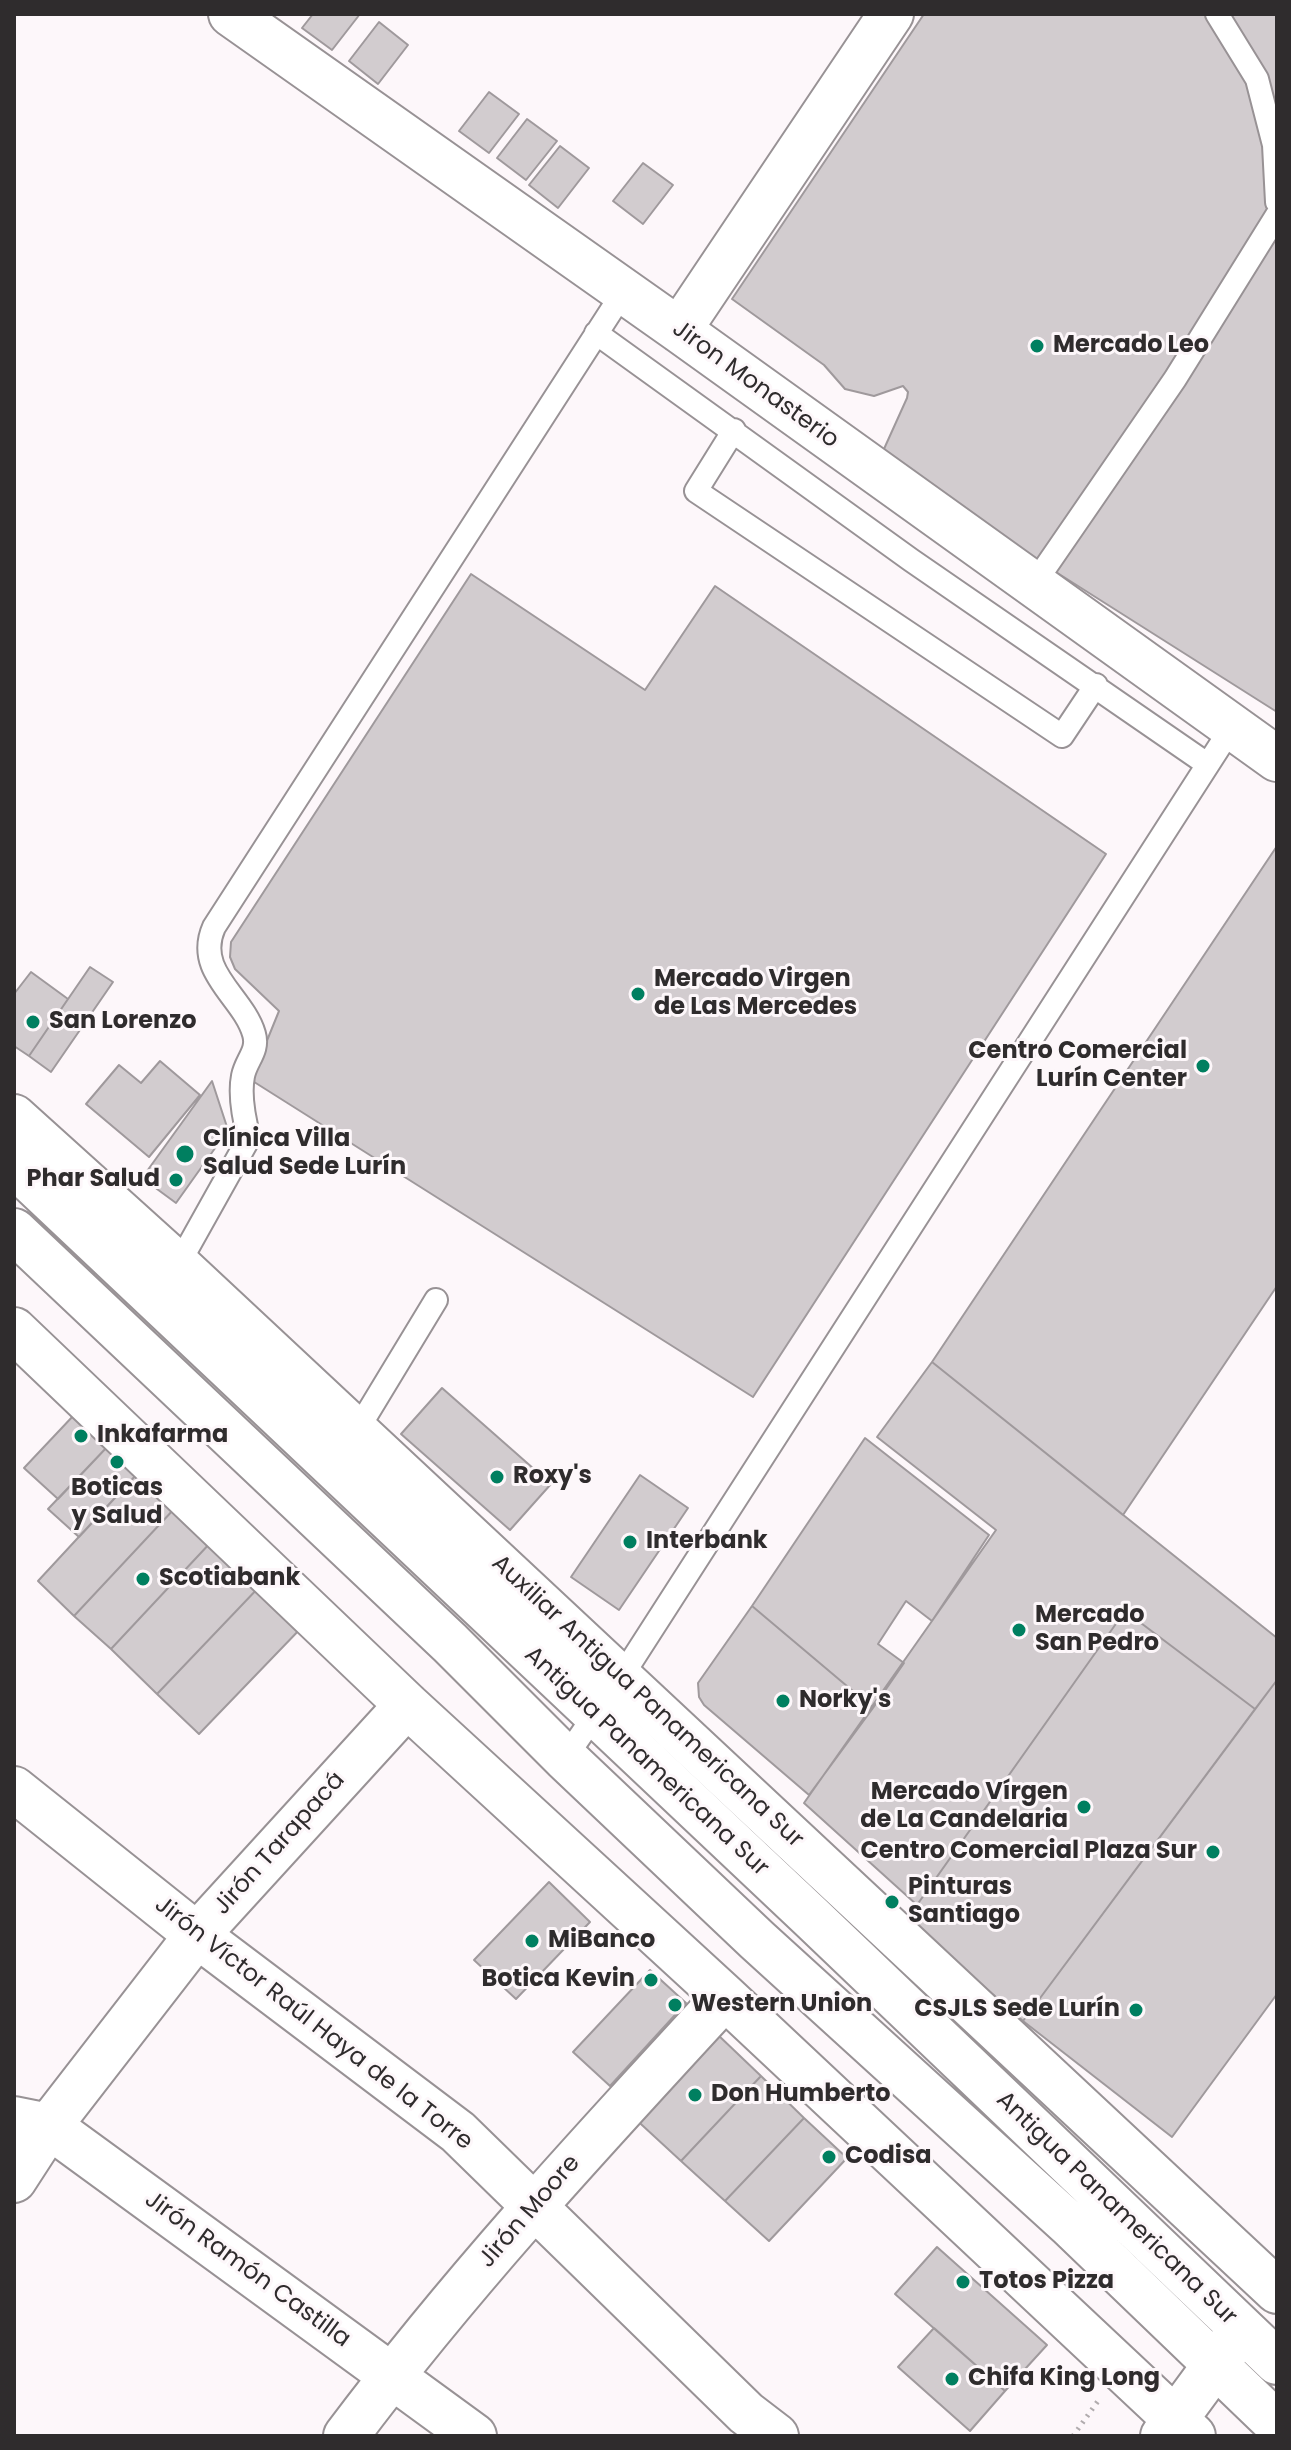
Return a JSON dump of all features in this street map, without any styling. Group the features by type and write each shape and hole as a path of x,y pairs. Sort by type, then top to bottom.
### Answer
{"street":[{"name":"Jiron Monasterio","path":"231,14 679,330 1277,759"},
{"path":"679,330 891,14"},
{"name":"Auxiliar Antigua Panamericana Sur","path":"14,1117 178,1265 1277,2291"},
{"name":"Antigua Panamericana Sur","path":"14,1165 1277,2362"},
{"name":"Antigua Panamericana Sur","path":"14,1231 450,1643 565,1758 757,1940 1069,2224 1277,2424"},
{"path":"14,1330 407,1705 725,1997 1122,2369 1177,2430 1215,2365 1242,2329"},
{"name":"Jirón Tarapacá","path":"14,2180 32,2122 407,1705"},
{"name":"Jirón Víctor Raúl Haya de la Torre","path":"14,1789 197,1935 458,2132 746,2413 776,2436"},
{"name":"Jirón Moore","path":"346,2436 391,2375 534,2205 725,1997"},
{"name":"Jirón Ramón Castilla","path":"32,2122 474,2436"}],"lane":[{"path":"1217,14 1257,79 1274,145 1277,202"},
{"path":"1034,584 1175,379 1277,215"},
{"path":"178,1265 249,1138 243,1113 243,1075 255,1048 254,1033 212,965 208,942 214,927 624,291"},
{"path":"596,333 911,560 1207,764"},
{"path":"734,430 696,491 1062,736 1096,685"},
{"path":"565,1758 620,1679 1232,727"},
{"path":"356,1432 436,1300"}],"building":[{"path":"313,14 360,14 332,50 302,28"},
{"name":"Mercado Leo","path":"924,14 1277,14 1277,712 879,460 907,398 908,392 903,386 874,396 845,389 824,365 732,299"},
{"path":"379,22 408,45 378,84 349,61"},
{"path":"489,92 519,114 489,153 459,131"},
{"path":"527,119 557,141 526,180 497,158"},
{"path":"560,146 589,168 558,208 529,185"},
{"path":"643,163 673,185 643,224 613,201"},
{"name":"Mercado Virgen de Las Mercedes","path":"471,574 645,690 715,586 1106,854 753,1397 251,1080 279,1011 235,969 230,957 231,942"},
{"name":"Centro Comercial Lurín Center","path":"1277,846 1277,1286 1123,1515 932,1362"},
{"path":"90,967 113,982 51,1072 29,1056"},
{"name":"San Lorenzo","path":"31,972 68,999 29,1056 14,1046 14,994"},
{"path":"160,1061 200,1095 149,1157 86,1104 119,1065 141,1083"},
{"name":"Clínica Villa Salud Sede Lurín","path":"212,1081 228,1130 176,1203 142,1178"},
{"name":"Mercado San Pedro","path":"932,1362 1277,1638 1277,1680 1255,1709 1125,1611 917,1905 804,1803 996,1530 877,1437"},
{"path":"442,1388 551,1484 510,1530 401,1434"},
{"path":"74,1415 108,1446 58,1499 24,1468"},
{"path":"865,1438 989,1535 932,1621 906,1601 878,1644 904,1663 873,1708 752,1606"},
{"path":"108,1446 137,1474 79,1537 48,1509"},
{"path":"137,1474 175,1508 74,1616 38,1581"},
{"name":"Interbank","path":"640,1475 688,1508 619,1610 571,1577"},
{"name":"Scotiabank","path":"175,1508 212,1541 111,1649 74,1616"},
{"path":"212,1541 261,1585 157,1694 111,1649"},
{"path":"261,1585 304,1625 199,1734 157,1694"},
{"name":"Norky's","path":"752,1606 873,1708 809,1795 704,1705 699,1697 698,1683"},
{"name":"Mercado Vírgen de La Candelaria","path":"1125,1611 1255,1709 1023,2021 907,1919"},
{"name":"Centro Comercial Plaza Sur","path":"1277,1680 1277,1994 1172,2137 1023,2021"},
{"name":"MiBanco","path":"549,1882 590,1922 516,1999 474,1960"},
{"path":"650,1970 686,2003 610,2086 573,2052"},
{"name":"Don Humberto","path":"717,2034 761,2076 681,2161 630,2114"},
{"path":"761,2076 804,2118 725,2201 681,2161"},
{"path":"804,2118 847,2158 769,2241 725,2201"},
{"path":"937,2247 1047,2345 1005,2391 895,2294"},
{"name":"Chifa King Long","path":"934,2328 1005,2391 970,2431 898,2367"}],"place":[{"name":"Mercado Leo","path":"1037,346"},
{"name":"Mercado Virgen de Las Mercedes","path":"638,994"},
{"name":"San Lorenzo","path":"33,1022"},
{"name":"Centro Comercial Lurín Center","path":"1203,1066"},
{"name":"Clínica Villa Salud Sede Lurín","path":"185,1154"},
{"name":"Phar Salud","path":"176,1180"},
{"name":"Inkafarma","path":"81,1436"},
{"name":"Boticas y Salud","path":"117,1462"},
{"name":"Roxy's","path":"497,1477"},
{"name":"Interbank","path":"630,1542"},
{"name":"Scotiabank","path":"143,1579"},
{"name":"Mercado San Pedro","path":"1019,1630"},
{"name":"Norky's","path":"783,1701"},
{"name":"Mercado Vírgen de La Candelaria","path":"1084,1807"},
{"name":"Centro Comercial Plaza Sur","path":"1213,1852"},
{"name":"Pinturas Santiago","path":"892,1902"},
{"name":"MiBanco","path":"532,1941"},
{"name":"Botica Kevin","path":"651,1980"},
{"name":"Western Union","path":"675,2005"},
{"name":"CSJLS Sede Lurín","path":"1136,2010"},
{"name":"Don Humberto","path":"695,2095"},
{"name":"Codisa","path":"829,2157"},
{"name":"Totos Pizza","path":"963,2282"},
{"name":"Chifa King Long","path":"952,2379"}]}
